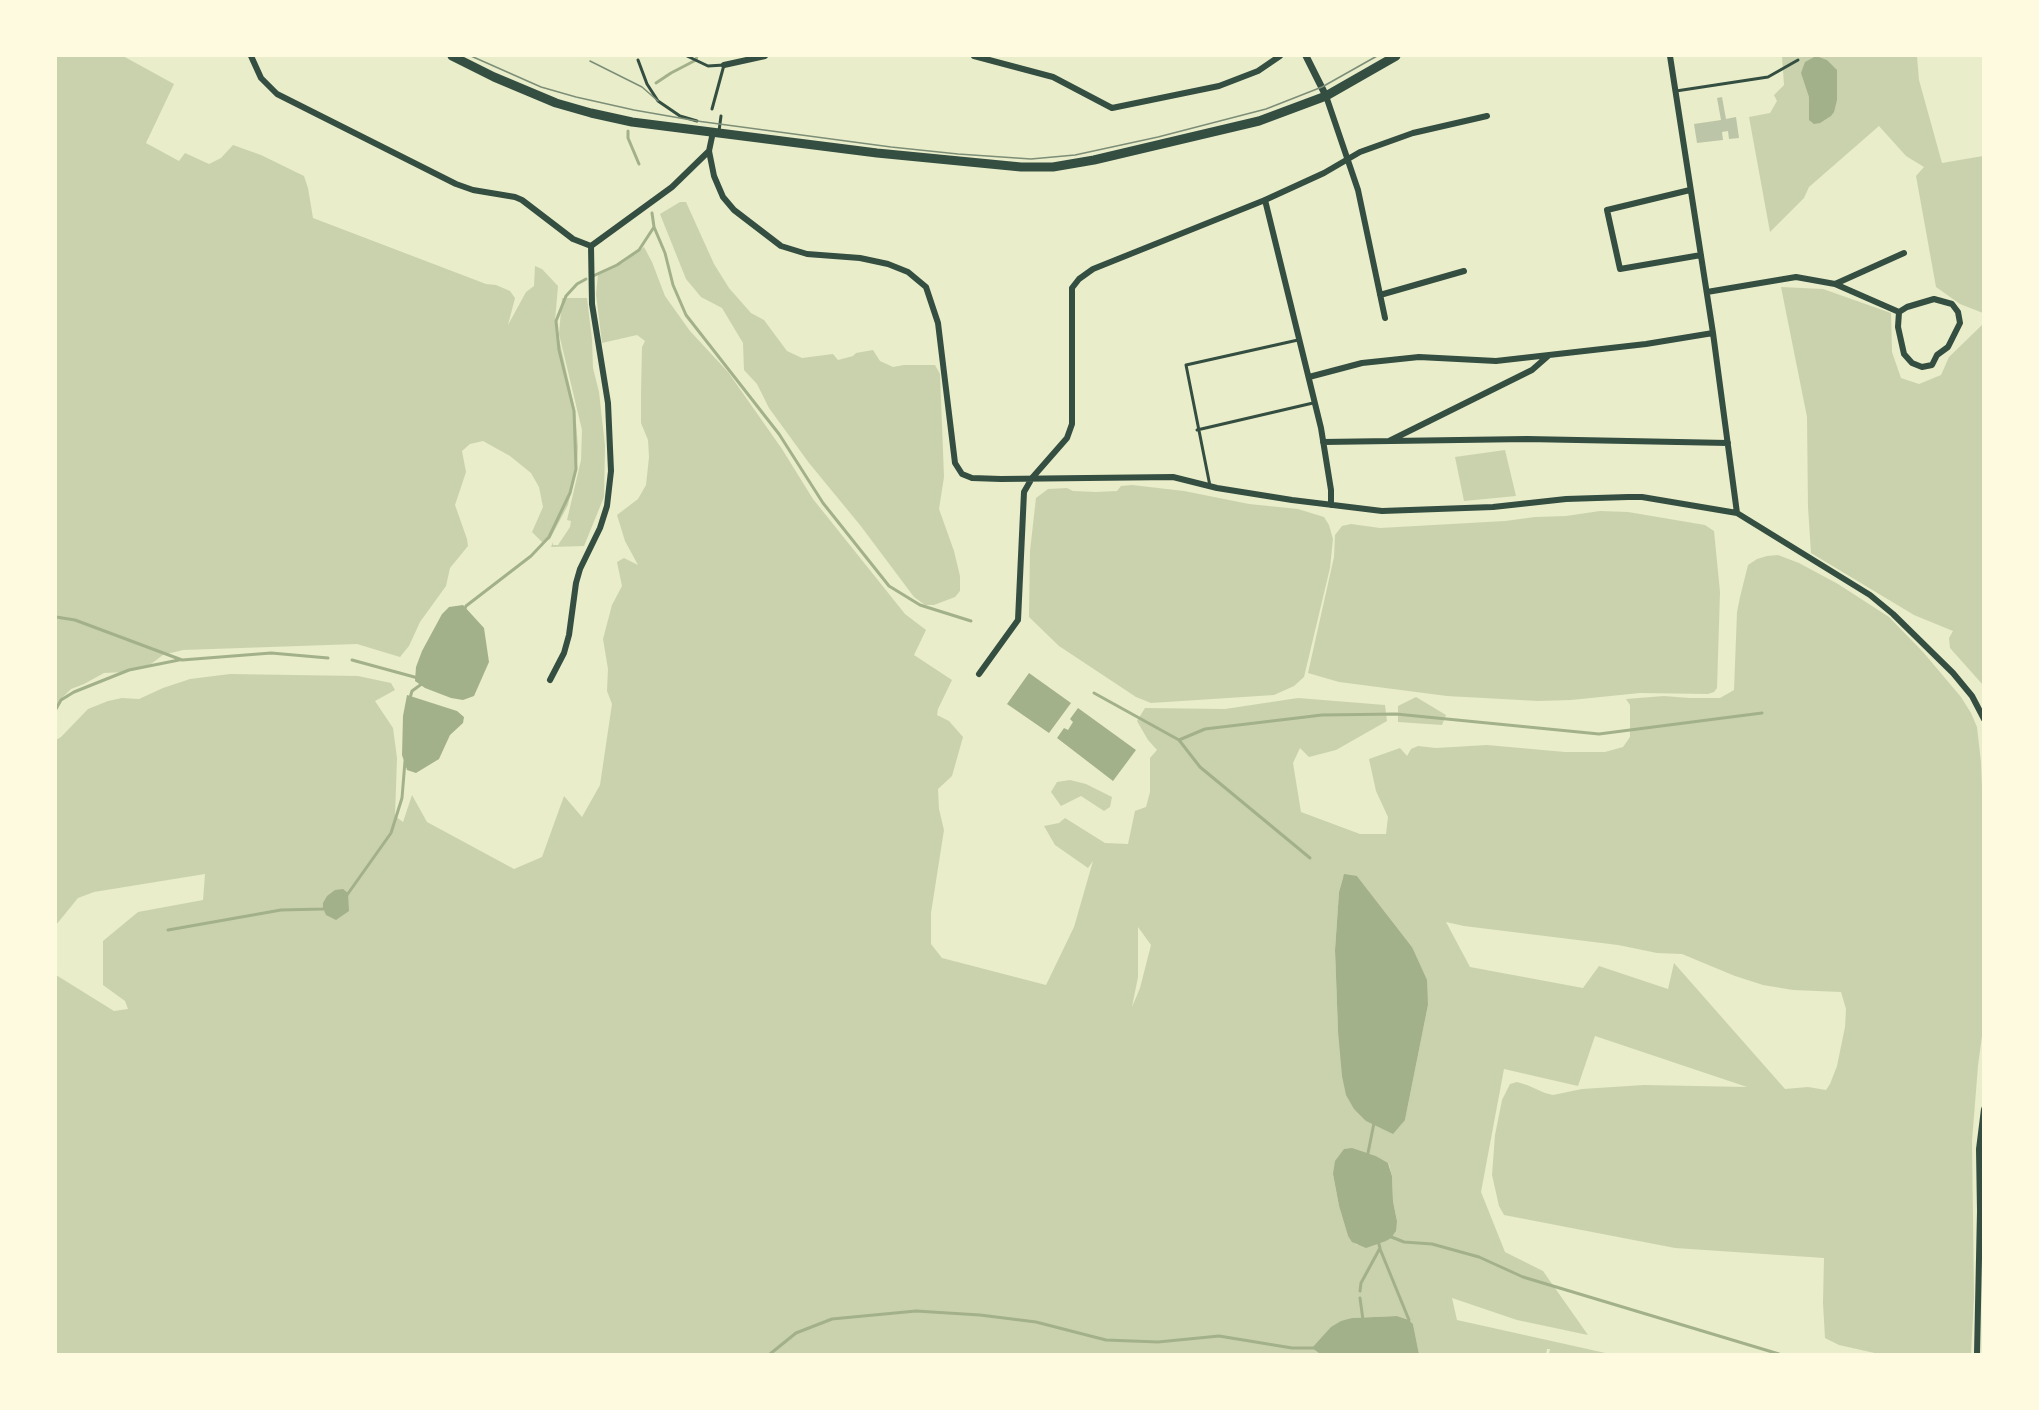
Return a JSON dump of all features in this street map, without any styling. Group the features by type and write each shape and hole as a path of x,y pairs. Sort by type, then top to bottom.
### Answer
{"main road":[{"path":"452,56 494,77 570,108 632,122 915,158 994,166 1040,167 1094,160 1278,115 1326,96 1395,56"}],"street":[{"path":"251,56 261,78 277,94 456,184 472,190 522,200 573,239 591,246"},
{"path":"724,65 765,56"},
{"path":"974,56 1053,77 1112,108 1219,86 1258,71 1280,56"},
{"path":"1306,56 1326,96 1349,159 1358,190 1385,318"},
{"path":"1670,56 1707,292 1737,513"},
{"path":"979,674 1018,620 1024,492 1032,478 1067,438 1072,424 1071,288 1079,279 1093,269 1264,200 1324,173 1360,152 1413,133 1487,116"},
{"path":"591,246 692,170 710,151 716,133"},
{"path":"710,151 714,176 726,203 780,246 807,254 860,258 888,264 908,272 926,287 938,323 955,463 962,474 972,478 1173,477 1210,486 1382,511 1493,507 1566,499 1642,497 1737,513 1870,595 1893,614 1953,673 1972,696 1983,719"},
{"path":"1690,190 1607,210 1620,269 1701,255"},
{"path":"1264,200 1315,403 1331,490 1331,505"},
{"path":"550,680 567,644 576,583 607,506 611,471 609,403 592,304 591,246"},
{"path":"1836,284 1904,253"},
{"path":"1380,295 1464,271"},
{"path":"1707,292 1796,277 1836,284 1899,312"},
{"path":"1938,299 1952,304 1958,312 1960,323 1948,347 1937,355 1932,365 1922,367 1912,363 1904,354 1898,327 1899,312 1907,307 1938,299"},
{"path":"1309,377 1362,363 1419,357 1496,361 1713,333"},
{"path":"1386,442 1532,370 1548,356"},
{"path":"1323,442 1527,439 1728,444"},
{"path":"1977,1354 1982,1212 1979,1149 1983,1109"}],"lane":[{"path":"689,57 708,66 724,65 712,109"},
{"path":"638,60 647,84 658,101 680,116 697,121"},
{"path":"1676,91 1768,77 1798,60"},
{"path":"716,133 721,116"},
{"path":"1210,486 1197,430 1186,365 1300,339"},
{"path":"1197,430 1315,403"}],"shaded area":[{"path":"56,56 123,56 174,84 146,143 179,161 185,153 209,164 221,158 233,145 261,155 304,176 313,218 510,291 515,298 508,325 526,292 534,286 535,266 542,269 558,286 555,321 575,410 578,447 577,465 568,505 550,539 542,542 532,532 543,507 539,487 531,473 510,456 483,441 470,444 462,451 466,472 455,505 468,546 450,568 446,586 420,622 409,646 400,657 357,644 183,650 163,655 151,664 138,669 104,673 71,689 56,708"},
{"path":"1782,56 1917,56 1919,80 1942,163 1983,156 1983,313 1960,304 1936,287 1916,176 1924,167 1906,156 1879,126 1809,187 1804,198 1770,232 1749,117 1770,113 1777,101 1774,95 1784,85"},
{"path":"1816,56 1827,60 1837,70 1837,100 1831,116 1814,124 1809,120 1809,97 1801,73 1805,62"},
{"path":"680,202 686,202 714,264 729,288 751,313 764,320 787,351 802,358 833,354 838,360 873,350 880,361 893,367 935,365 940,374 944,477 939,509 960,576 960,591 955,597 934,605 925,605 914,597 769,408 757,384 744,370 743,343 722,308 701,297 686,279 660,214"},
{"path":"644,247 665,296 690,331 728,372 782,449 813,499 905,614 926,630 914,655 952,680 937,715 949,721 963,737 952,776 938,789 939,809 944,830 931,913 931,944 942,958 1046,985 1074,927 1093,861 1088,868 1055,845 1044,826 1059,823 1065,818 1105,843 1128,844 1135,811 1146,807 1150,792 1150,758 1157,750 1137,721 1145,708 1225,709 1298,698 1385,705 1387,721 1336,750 1309,757 1300,748 1293,763 1301,812 1360,834 1386,834 1388,817 1376,791 1369,759 1400,748 1407,756 1411,749 1418,746 1436,748 1487,745 1565,752 1605,752 1623,747 1630,737 1630,705 1626,699 1664,696 1720,698 1734,690 1737,612 1748,565 1757,559 1778,555 1799,563 1838,584 1889,617 1923,652 1961,697 1977,727 1981,762 1984,834 1983,999 1982,1036 1972,1141 1974,1297 1971,1354 1879,1354 1839,1345 1825,1338 1824,1258 1675,1248 1504,1215 1499,1206 1492,1175 1495,1135 1502,1100 1510,1084 1517,1082 1553,1095 1582,1089 1644,1085 1747,1087 1595,1036 1578,1086 1504,1069 1481,1192 1505,1252 1543,1271 1588,1335 1517,1320 1452,1298 1457,1320 1610,1354 1549,1354 1550,1349 1547,1349 1546,1354 1419,1354 1413,1324 1397,1316 1352,1318 1312,1348 1320,1354 56,1354 56,975 114,1011 128,1009 125,1001 103,985 103,941 138,912 203,900 205,874 94,892 78,898 56,925 56,740 88,709 122,698 139,699 190,679 230,674 358,676 391,683 395,690 375,701 393,728 397,758 395,816 403,822 412,795 427,822 514,869 542,857 564,796 582,817 600,785 612,704 607,691 608,669 603,639 612,605 622,586 617,562 624,558 638,565 625,541 617,515 638,499 646,485 648,440 641,423 642,347 645,341 637,335 602,343 596,294 598,275 601,271 623,263","holes":["1357,876 1412,947 1428,1005 1405,1120 1338,1031 1335,950 1339,892 1343,877","1446,922 1618,945 1657,953 1682,954 1763,985 1793,990 1841,992 1846,1009 1845,1027 1837,1066 1826,1090 1808,1087 1785,1089 1674,963 1668,989 1599,966 1583,988 1470,967","1138,927 1151,945 1140,988 1132,1007 1138,977","1367,1153 1389,1164 1397,1221 1357,1245 1348,1236 1333,1174"]},
{"path":"1781,287 1823,289 1891,313 1892,352 1901,378 1919,384 1941,375 1949,357 1983,324 1983,685 1950,648 1949,638 1953,631 1914,615 1811,553 1807,417"},
{"path":"562,298 587,298 593,368 599,392 605,446 604,497 584,546 551,547 553,542 553,545 558,545 570,527 571,521 567,520 581,460 582,430 559,334"},
{"path":"1505,450 1516,496 1464,501 1455,457"},
{"path":"1132,485 1184,491 1249,504 1298,509 1324,517 1333,539 1330,568 1304,677 1294,686 1274,695 1151,703 1136,697 1059,646 1029,617 1030,551 1036,498 1048,489 1117,491 1121,486"},
{"path":"1600,511 1628,512 1705,525 1714,531 1720,592 1717,688 1714,692 1708,694 1640,693 1538,701 1447,696 1339,682 1308,673 1334,557 1335,535 1342,526 1351,524 1380,528 1505,521"},
{"path":"463,605 484,628 489,662 474,696 463,700 425,688 415,681 416,667 422,651 442,614 449,607"},
{"path":"1029,673 1071,703 1049,733 1007,704"},
{"path":"407,695 457,711 464,717 463,723 450,735 439,759 416,773 407,770 402,755 403,716"},
{"path":"1416,697 1446,715 1442,725 1398,722 1398,706"},
{"path":"1078,708 1136,750 1113,781 1057,738 1064,728 1068,730 1073,722 1070,719"},
{"path":"1070,780 1086,784 1112,797 1110,807 1104,811 1081,796 1061,806 1051,792 1057,782"},
{"path":"1344,874 1357,876 1412,947 1427,980 1428,1005 1405,1120 1393,1134 1366,1121 1354,1109 1346,1095 1342,1076 1335,950 1339,892"},
{"path":"343,889 348,893 349,911 336,920 326,915 323,903 327,896 335,890"},
{"path":"1352,1148 1376,1156 1388,1163 1392,1176 1396,1231 1386,1241 1366,1248 1352,1242 1348,1236 1333,1174 1335,1161 1344,1149"},
{"path":"1397,1316 1413,1324 1419,1354 1320,1354 1312,1348 1331,1327 1341,1321 1352,1318"}],"building":[{"path":"1722,97 1726,119 1736,117 1739,138 1729,139 1728,131 1722,132 1723,140 1697,143 1694,124 1721,120 1717,98"}],"waterway":[{"path":"656,83 696,60 697,56"},
{"path":"628,131 628,138 639,164"},
{"path":"652,213 654,227 665,253 673,285 686,315 779,434 823,503 889,586 920,605 971,621"},
{"path":"593,276 617,265 639,250 654,227"},
{"path":"464,611 466,606 531,556 549,537 570,493 576,469 574,411 559,350 556,321 566,296 577,284 586,279"},
{"path":"56,617 75,620 182,660 271,653 328,658"},
{"path":"56,709 61,700 74,692 129,670 179,660"},
{"path":"352,660 418,678"},
{"path":"410,698 412,691 423,683"},
{"path":"1094,693 1179,740 1200,767 1310,858"},
{"path":"1179,740 1205,729 1322,715 1396,714 1599,734 1762,713"},
{"path":"347,895 391,833 402,798 405,761"},
{"path":"168,930 281,910 326,907"},
{"path":"1367,1158 1374,1123"},
{"path":"1389,1236 1404,1242 1432,1244 1479,1257 1523,1277 1779,1354"},
{"path":"1360,1291 1361,1283 1380,1248 1378,1241"},
{"path":"1380,1249 1409,1320 1407,1323"},
{"path":"1360,1298 1363,1320"},
{"path":"770,1354 796,1333 832,1319 916,1311 980,1315 1036,1322 1106,1340 1158,1342 1219,1336 1292,1348 1314,1348"}],"tram line":[{"path":"471,56 541,87 634,110 697,121 891,147 1031,159 1075,155 1158,137 1266,109 1322,87 1377,56"},
{"path":"590,61 642,87 658,101"}]}
